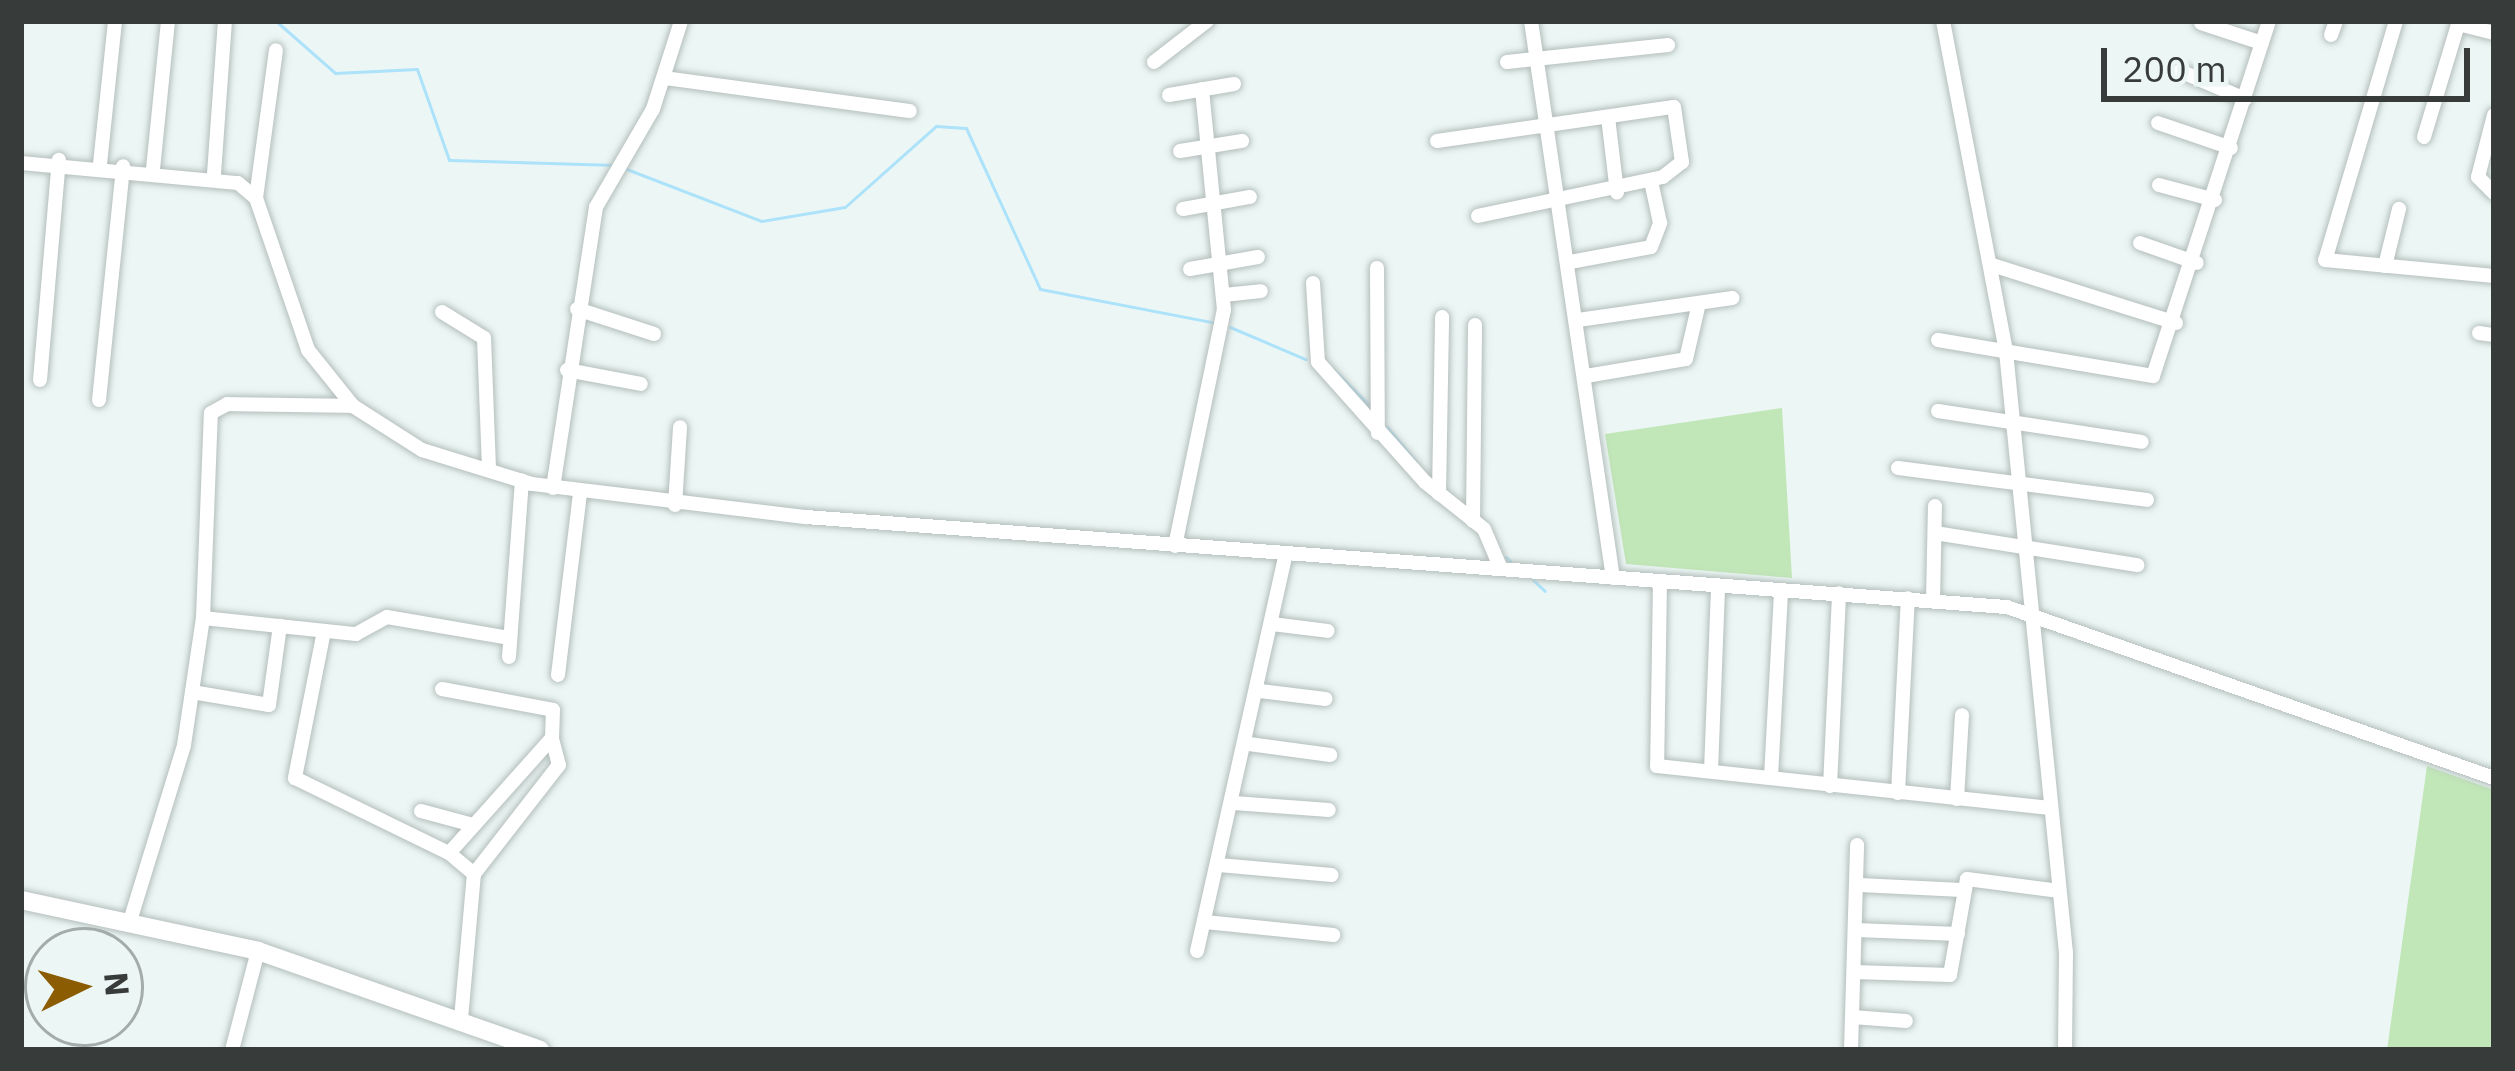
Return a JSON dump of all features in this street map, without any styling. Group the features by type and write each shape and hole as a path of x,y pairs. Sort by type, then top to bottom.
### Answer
{"street":[{"path":"100,164 115,21"},
{"path":"153,169 168,21"},
{"path":"214,174 225,21"},
{"path":"553,488 577,309 605,186 625,159 665,78 681,21"},
{"path":"1154,62 1207,21"},
{"path":"1531,21 1562,201 1613,578"},
{"path":"1943,21 2006,351 2028,616 2059,891 2065,1050"},
{"path":"1938,340 2139,379 2161,368 2269,21"},
{"path":"2396,21 2325,260 2494,275"},
{"path":"2424,137 2458,22 2494,33"},
{"path":"2201,23 2262,43"},
{"path":"1507,62 1668,45"},
{"path":"276,50 256,198 295,323 353,406 395,438 522,480 675,505 1933,600 2028,616 2494,778"},
{"path":"2180,71 2245,99"},
{"path":"665,78 910,111"},
{"path":"1169,95 1234,84"},
{"path":"1174,546 1224,295 1202,89"},
{"path":"1437,141 1674,107 1682,162 1652,181 1618,192 1478,216"},
{"path":"1608,117 1618,192"},
{"path":"2158,123 2231,148"},
{"path":"2493,123 2478,178 2494,193"},
{"path":"1180,151 1242,141"},
{"path":"40,380 59,160"},
{"path":"21,163 59,160 214,174 256,198"},
{"path":"99,400 123,166"},
{"path":"1570,262 1651,247 1660,223 1652,181"},
{"path":"2159,185 2215,200"},
{"path":"1183,209 1250,197"},
{"path":"2385,266 2399,209"},
{"path":"2140,243 2197,262"},
{"path":"1190,268 1258,257"},
{"path":"1991,265 2176,323"},
{"path":"1377,268 1378,433"},
{"path":"1313,283 1318,362 1378,433 1471,519 1502,569"},
{"path":"1224,295 1261,291"},
{"path":"1578,320 1732,298"},
{"path":"1586,376 1686,359 1699,303"},
{"path":"577,309 654,334"},
{"path":"442,312 484,338 489,468"},
{"path":"1439,490 1442,317"},
{"path":"1471,519 1474,325"},
{"path":"567,370 641,384"},
{"path":"130,921 192,692 203,618 211,413 227,404 353,406"},
{"path":"1938,411 2142,442"},
{"path":"675,505 680,427"},
{"path":"1898,468 2147,500"},
{"path":"509,658 522,480"},
{"path":"558,675 580,492"},
{"path":"1933,600 1935,506"},
{"path":"1935,533 2137,565"},
{"path":"1197,951 1249,744 1286,554"},
{"path":"1660,582 1657,766 2048,808"},
{"path":"1711,772 1718,586"},
{"path":"1771,778 1781,590"},
{"path":"1830,785 1839,593"},
{"path":"1898,793 1908,598"},
{"path":"203,618 356,634 387,617 510,638"},
{"path":"1272,624 1328,631"},
{"path":"192,692 268,705 280,626"},
{"path":"325,631 295,778 449,854 474,874"},
{"path":"442,688 553,710 551,738 559,765 474,874 461,1019"},
{"path":"1260,691 1326,699"},
{"path":"1957,799 1962,715"},
{"path":"449,854 551,738"},
{"path":"1249,744 1330,755"},
{"path":"1234,803 1329,810"},
{"path":"421,811 472,825"},
{"path":"1851,1050 1860,884 1857,845"},
{"path":"1219,865 1332,875"},
{"path":"1854,971 1946,976 1958,934 1962,890 1972,878 2059,891"},
{"path":"1860,884 1962,890"},
{"path":"21,900 258,951 540,1050"},
{"path":"1205,922 1333,935"},
{"path":"1856,930 1958,934"},
{"path":"232,1050 258,951"},
{"path":"1852,1017 1906,1021"}],"green space":[{"path":"1782,408 1792,578 1626,564 1605,434"},
{"path":"2427,766 2494,790 2494,1050 2387,1050"}],"waterway":[{"path":"276,21 335,73 417,69 449,160 615,165"},
{"path":"624,168 761,221 845,207 936,126 966,128 1040,289 1216,323"},
{"path":"1230,327 1305,359"},
{"path":"1333,369 1369,405"},
{"path":"1387,427 1416,462"},
{"path":"1506,557 1510,561"},
{"path":"1533,580 1545,591"}]}
